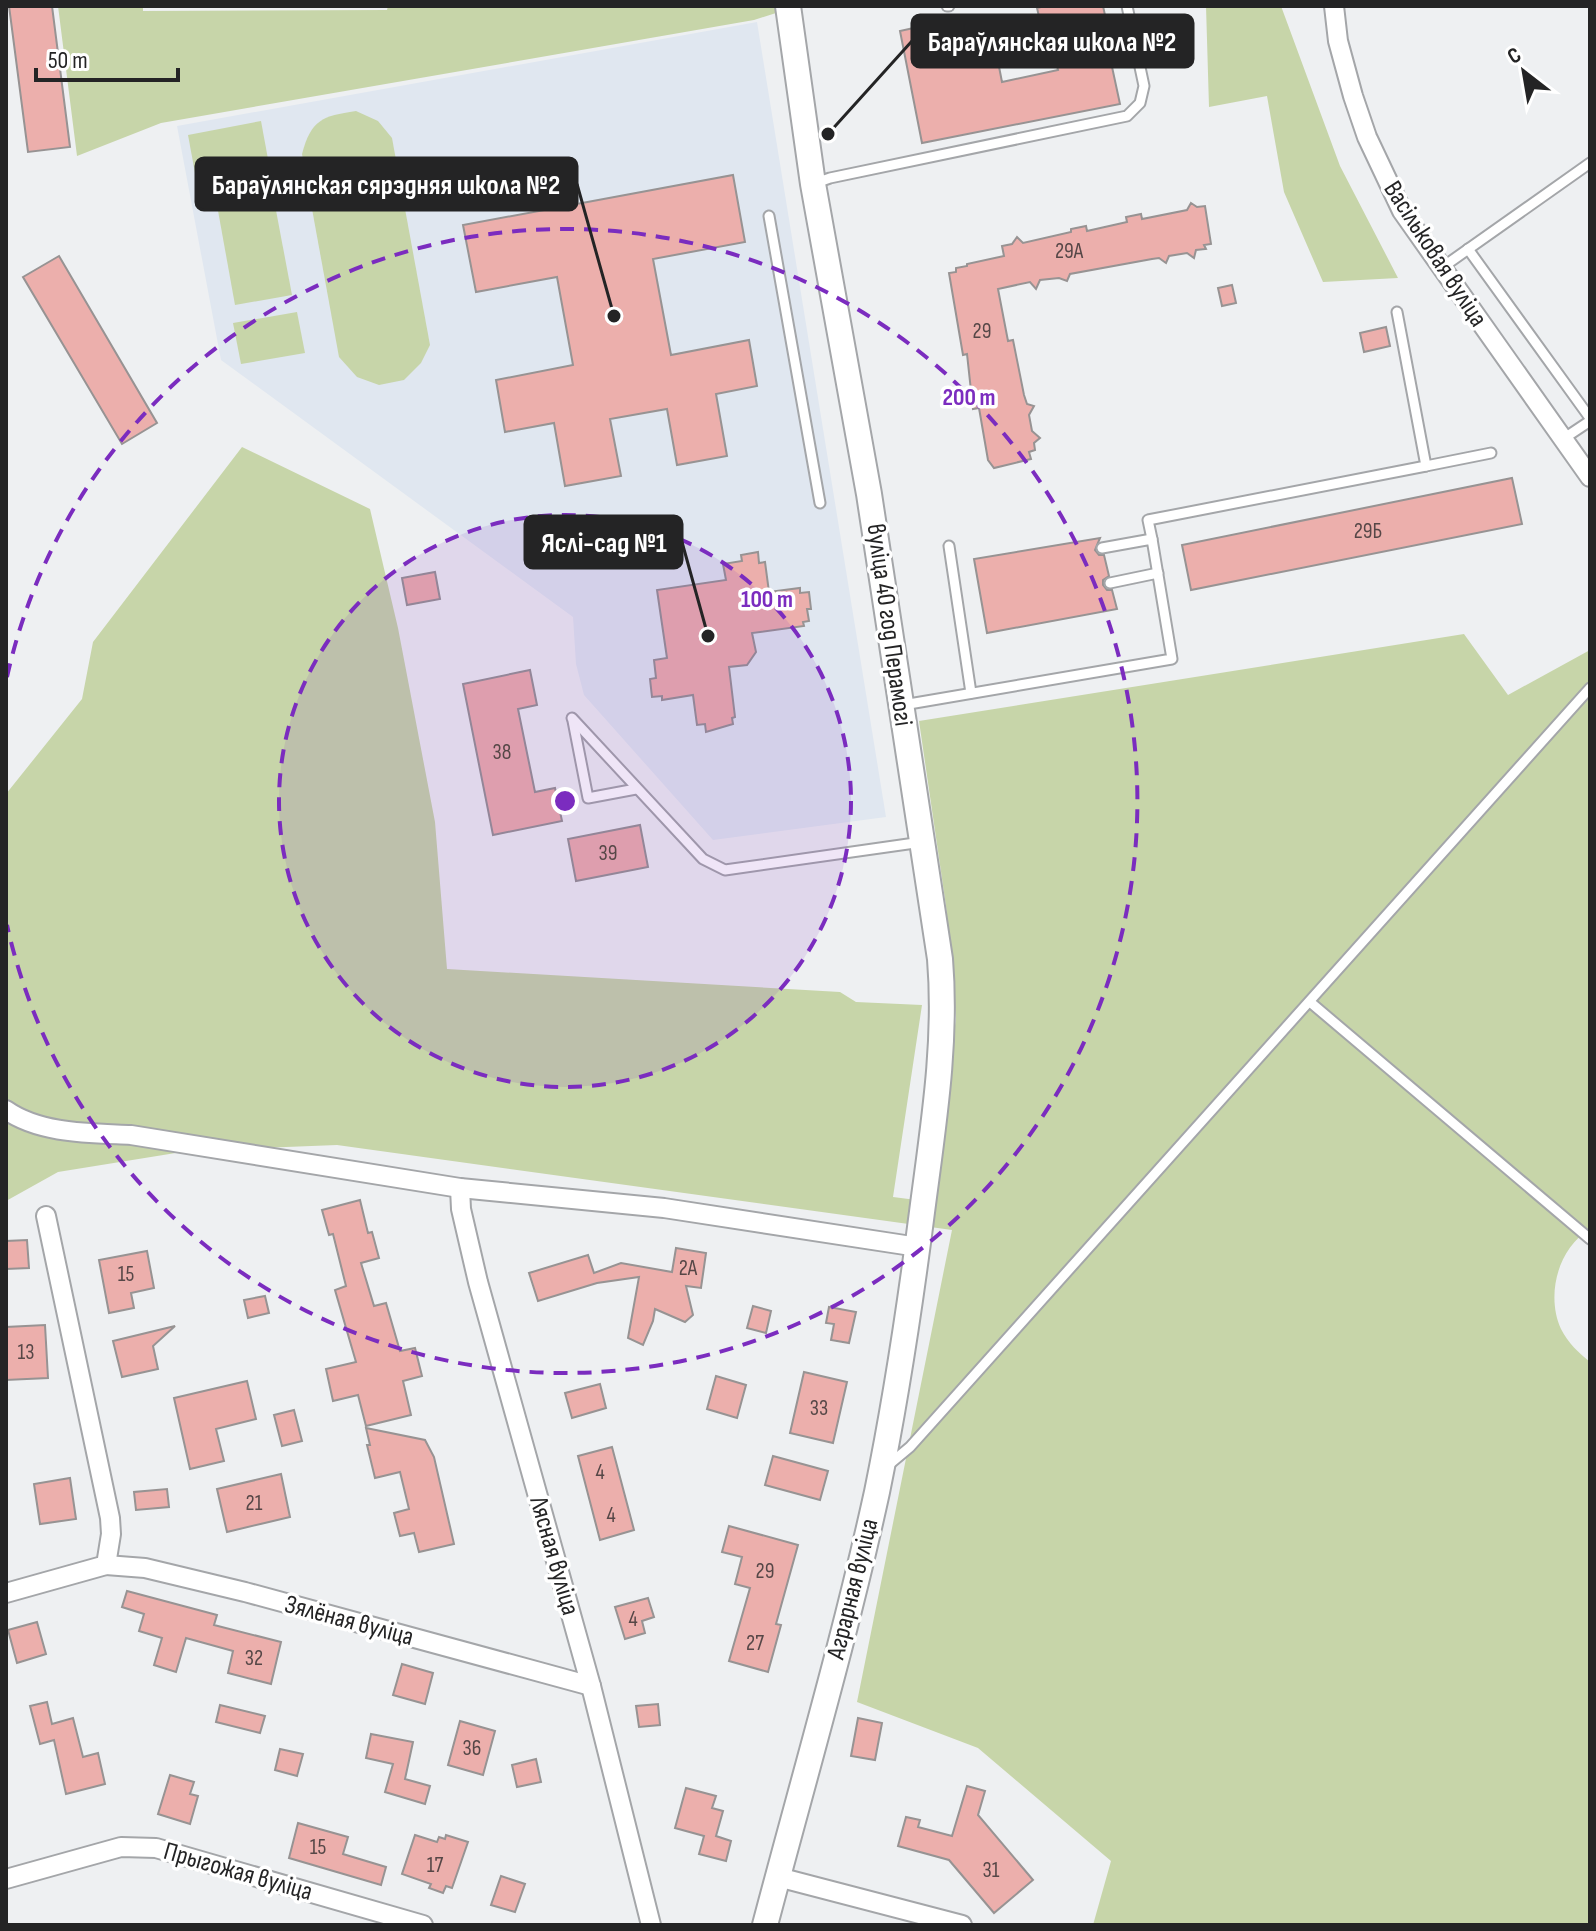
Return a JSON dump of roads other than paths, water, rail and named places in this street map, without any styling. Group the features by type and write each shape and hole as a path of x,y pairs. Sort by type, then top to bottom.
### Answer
{"street":[{"name":"вуліца 40 год Перамогі","path":"788,6 813,184 869,494 940,959 944,1007 938,1086 918,1247"},
{"name":"Васільковая вуліца","path":"1334,6 1338,41 1367,137 1402,211 1440,269 1590,477"},
{"path":"6,1110 20,1120 78,1132 131,1135 460,1188 664,1208 918,1247"},
{"name":"Лясная вуліца","path":"460,1188 461,1209 478,1282 591,1686 651,1925"},
{"path":"46,1216 110,1518 106,1565"},
{"name":"Аграрная вуліца","path":"765,1925 881,1471 902,1360 918,1247"},
{"name":"Зялёная вуліца","path":"6,1593 106,1565 145,1568 591,1686"},
{"name":"Прыгожая вуліца","path":"6,1879 121,1847 156,1848 423,1925"},
{"path":"778,1877 962,1925"}],"lane":[{"path":"813,184 1127,116 1140,103 1144,86 1127,6"},
{"path":"1440,269 1590,163"},
{"path":"769,216 820,503"},
{"path":"1468,249 1590,420 1563,439"},
{"path":"1397,312 1426,466"},
{"path":"900,705 1172,659 1148,520 1491,453"},
{"path":"1102,548 1152,539"},
{"path":"949,546 971,693"},
{"path":"1110,583 1158,573"},
{"path":"881,1471 910,1447 1590,688"},
{"path":"636,789 588,798 572,718 703,859 725,870 922,842"},
{"path":"1310,1002 1590,1239"}],"place":[{"name":"Бараўлянская школа №2","path":"828,134"},
{"name":"Бараўлянская сярэдняя школа №2","path":"614,316"},
{"name":"Яслі-сад №1","path":"708,636"}]}
